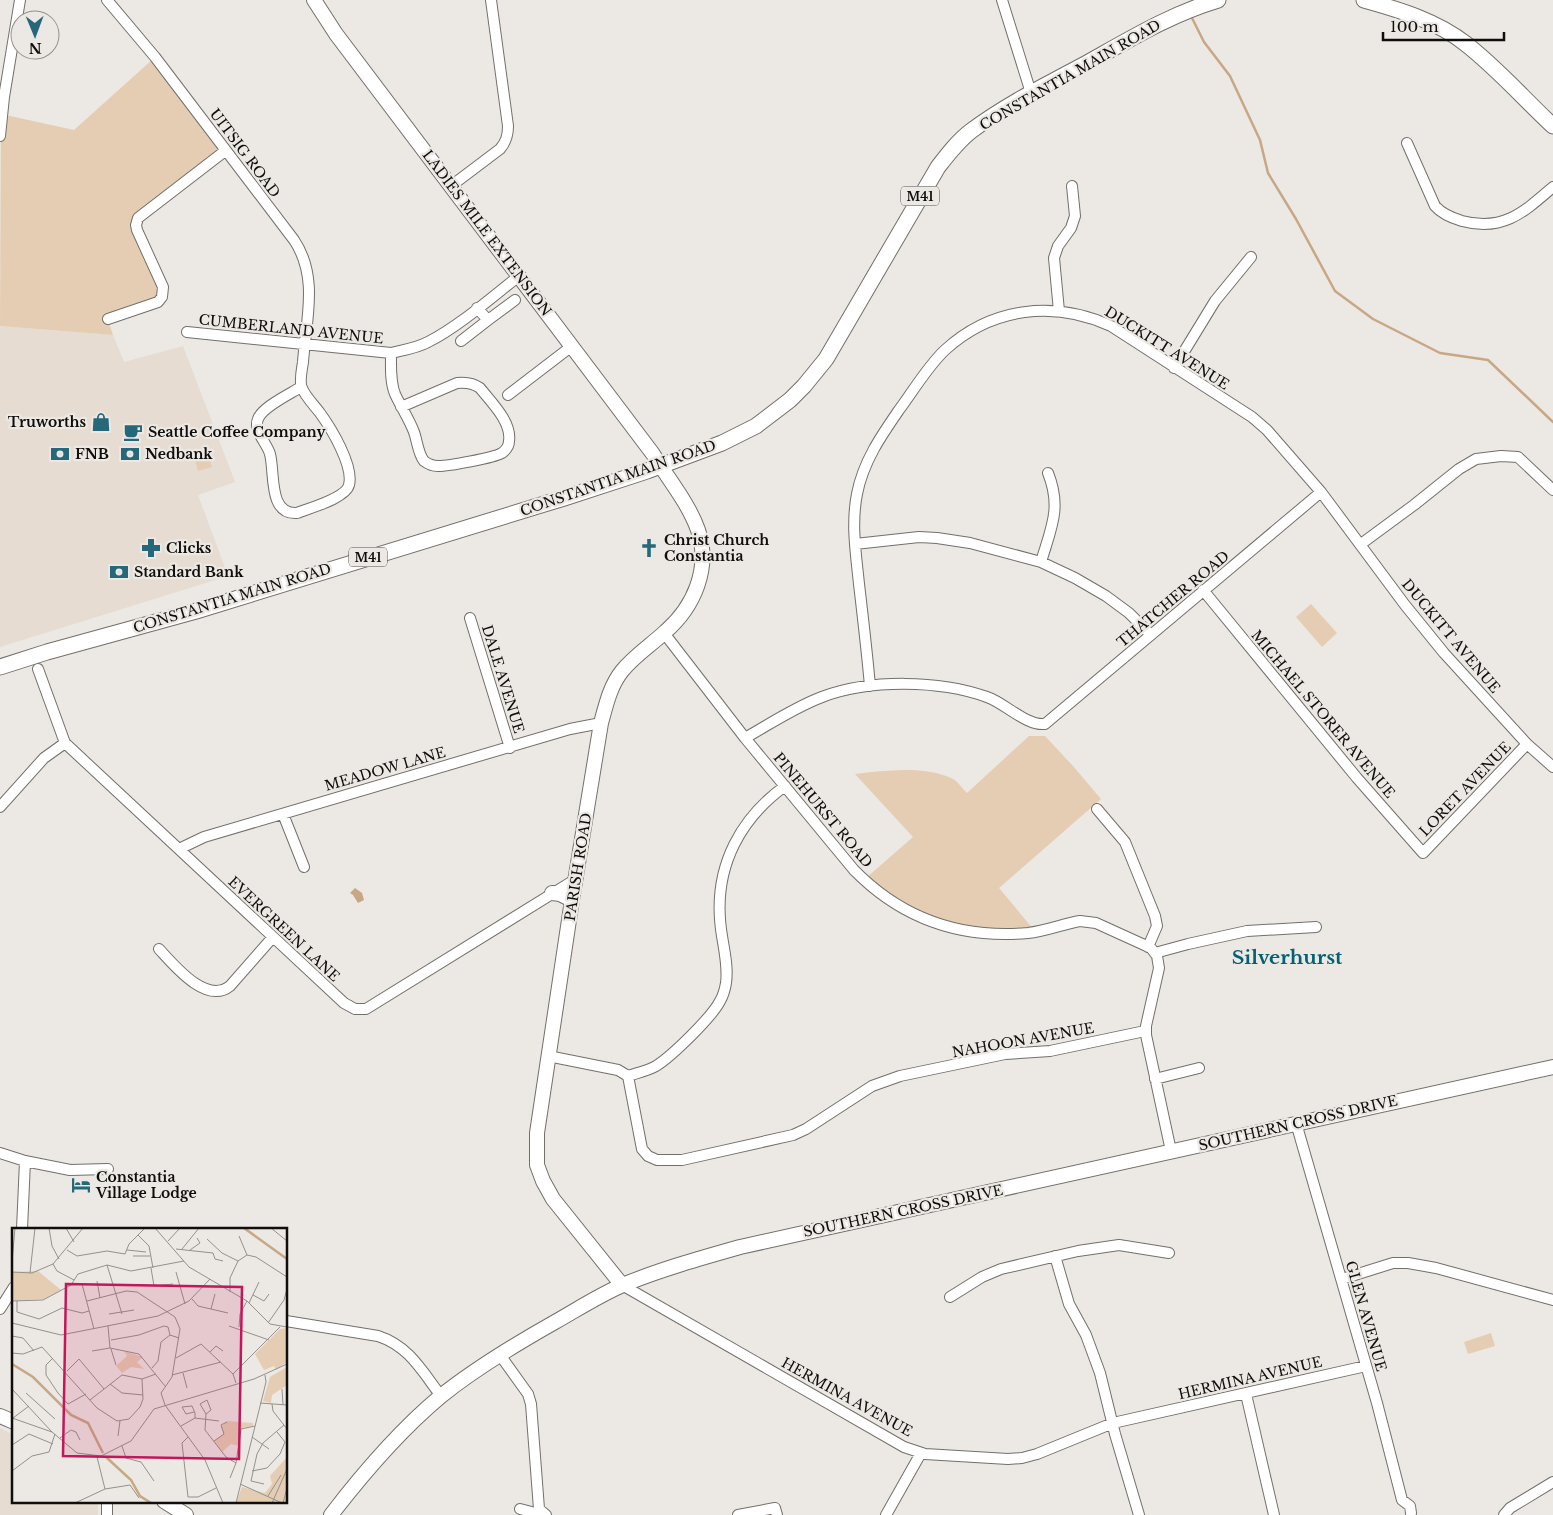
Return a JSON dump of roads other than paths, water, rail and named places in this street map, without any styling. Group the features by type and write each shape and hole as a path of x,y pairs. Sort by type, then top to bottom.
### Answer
{"main road":[{"name":"CONSTANTIA MAIN ROAD","path":"0,667 47,652 196,611 598,488 722,443 756,426 776,412 804,386 826,359 938,167 959,142 970,132 1031,93 1166,20 1218,0"},
{"path":"1364,0 1399,10 1432,23 1465,43 1496,70 1553,126"}],"street":[{"path":"0,136 4,97 20,0"},
{"name":"UITSIG ROAD","path":"107,0 155,57 301,250 310,286 301,387"},
{"name":"LADIES MILE EXTENSION","path":"314,0 336,34 622,411 660,466"},
{"path":"451,186 500,149 508,136 491,0"},
{"path":"1002,0 1031,93"},
{"path":"1407,142 1435,206 1439,211 1458,219 1484,225 1502,221 1522,212 1553,186"},
{"path":"108,319 158,302 163,293 161,281 137,230 138,218 225,151"},
{"path":"1059,311 1054,258 1058,246 1071,228 1075,216 1072,186"},
{"path":"1174,368 1215,301 1250,257"},
{"name":"CUMBERLAND AVENUE","path":"187,332 391,353 427,343 445,332 519,276"},
{"path":"461,341 515,300"},
{"path":"477,308 488,320"},
{"name":"DUCKITT AVENUE","path":"870,686 855,544 854,511 857,492 870,456 914,389 944,352 972,330 1017,312 1036,310 1077,313 1110,326 1260,423 1287,451 1321,492 1405,605 1444,653 1527,744 1553,767"},
{"path":"508,395 572,346"},
{"path":"391,353 393,386 402,407 414,430 422,457 430,465 444,466 498,455 507,448 510,441 505,423 480,388 466,382 457,383 402,407"},
{"path":"301,387 332,431 344,457 350,481 349,488 345,493 297,513 290,514 278,504 270,454 256,422 262,412 301,387"},
{"path":"1361,544 1459,469 1476,459 1501,456 1518,457 1553,490"},
{"name":"PARISH ROAD","path":"622,1285 553,1199 539,1170 536,1156 537,1133 572,900 602,723 610,694 622,671 632,660 682,616 698,586 702,556 698,530 693,517 660,466"},
{"path":"1041,562 1056,505 1053,485 1048,473"},
{"name":"THATCHER ROAD","path":"870,686 926,686 961,690 989,698 1031,721 1042,724 1049,722 1321,492"},
{"path":"855,544 911,537 937,538 970,544 1041,562 1075,578 1106,596 1129,613 1151,635"},
{"name":"MICHAEL STORER AVENUE","path":"1203,590 1357,778 1422,853"},
{"name":"DALE AVENUE","path":"470,618 510,748"},
{"name":"PINEHURST ROAD","path":"664,633 745,738 866,882 901,908 937,924 970,932 1029,933 1080,920 1088,920 1096,922 1152,950"},
{"name":"EVERGREEN LANE","path":"38,669 65,743 344,1003 355,1009 366,1009 576,878"},
{"path":"745,738 820,697 839,691 870,686"},
{"name":"MEADOW LANE","path":"179,849 204,838 283,814 570,729 602,723"},
{"path":"0,807 44,758 65,743"},
{"name":"LORET AVENUE","path":"1422,853 1527,744"},
{"path":"548,1056 618,1070 628,1076 646,1070 667,1058 720,1002 725,987 726,971 719,898 723,871 730,851 744,825 765,802 785,786"},
{"path":"1097,809 1125,842 1155,916 1157,928 1152,950 1158,960 1159,968 1145,1031 1171,1151"},
{"path":"283,814 304,867"},
{"path":"552,893 560,894 572,900"},
{"path":"1152,950 1247,931 1316,927"},
{"path":"159,949 189,980 208,989 218,991 230,986 273,937"},
{"name":"NAHOON AVENUE","path":"628,1076 642,1149 648,1156 657,1160 682,1160 793,1135 806,1129 872,1086 900,1076 1004,1054 1050,1051 1145,1031"},
{"name":"SOUTHERN CROSS DRIVE","path":"331,1515 380,1454 412,1422 442,1396 529,1336 622,1285 679,1265 740,1247 1553,1066"},
{"path":"1155,1079 1199,1068"},
{"name":"GLEN AVENUE","path":"1296,1123 1324,1224 1342,1279 1402,1500 1409,1505 1411,1512"},
{"path":"0,1153 25,1161 70,1170 108,1169"},
{"path":"22,1228 25,1161"},
{"path":"950,1297 982,1277 1001,1268 1098,1247 1119,1245 1170,1253"},
{"path":"1056,1256 1069,1304 1094,1354 1140,1515"},
{"path":"1342,1279 1393,1263 1408,1263 1436,1268 1553,1300"},
{"name":"HERMINA AVENUE","path":"622,1285 904,1447 921,1452 1008,1459 1022,1458 1037,1454 1113,1423 1366,1366"},
{"path":"0,1309 12,1290"},
{"path":"288,1321 378,1336 390,1340 410,1355 442,1396"},
{"path":"500,1355 530,1399 539,1509 545,1515"},
{"path":"1246,1394 1274,1515"},
{"path":"0,1416 12,1421"},
{"path":"886,1515 921,1452"},
{"path":"1504,1515 1510,1508 1553,1482"},
{"path":"107,1502 107,1515"},
{"path":"166,1502 186,1515"},
{"path":"738,1515 775,1508 777,1515"},
{"path":"520,1509 545,1515"}],"waterway":[{"path":"1192,18 1204,42 1230,76 1260,140 1268,173 1296,219 1335,291 1373,319 1440,353 1488,360 1553,422"}],"place":[{"name":"Truworths","path":"101,422"},
{"name":"Seattle Coffee Company","path":"133,432"},
{"name":"FNB","path":"60,454"},
{"name":"Nedbank","path":"130,454"},
{"name":"Clicks","path":"151,548"},
{"name":"Christ Church Constantia","path":"649,548"},
{"name":"Standard Bank","path":"119,572"},
{"name":"Constantia Village Lodge","path":"81,1185"}],"district":[{"name":"Silverhurst","path":"1287,957"}]}
